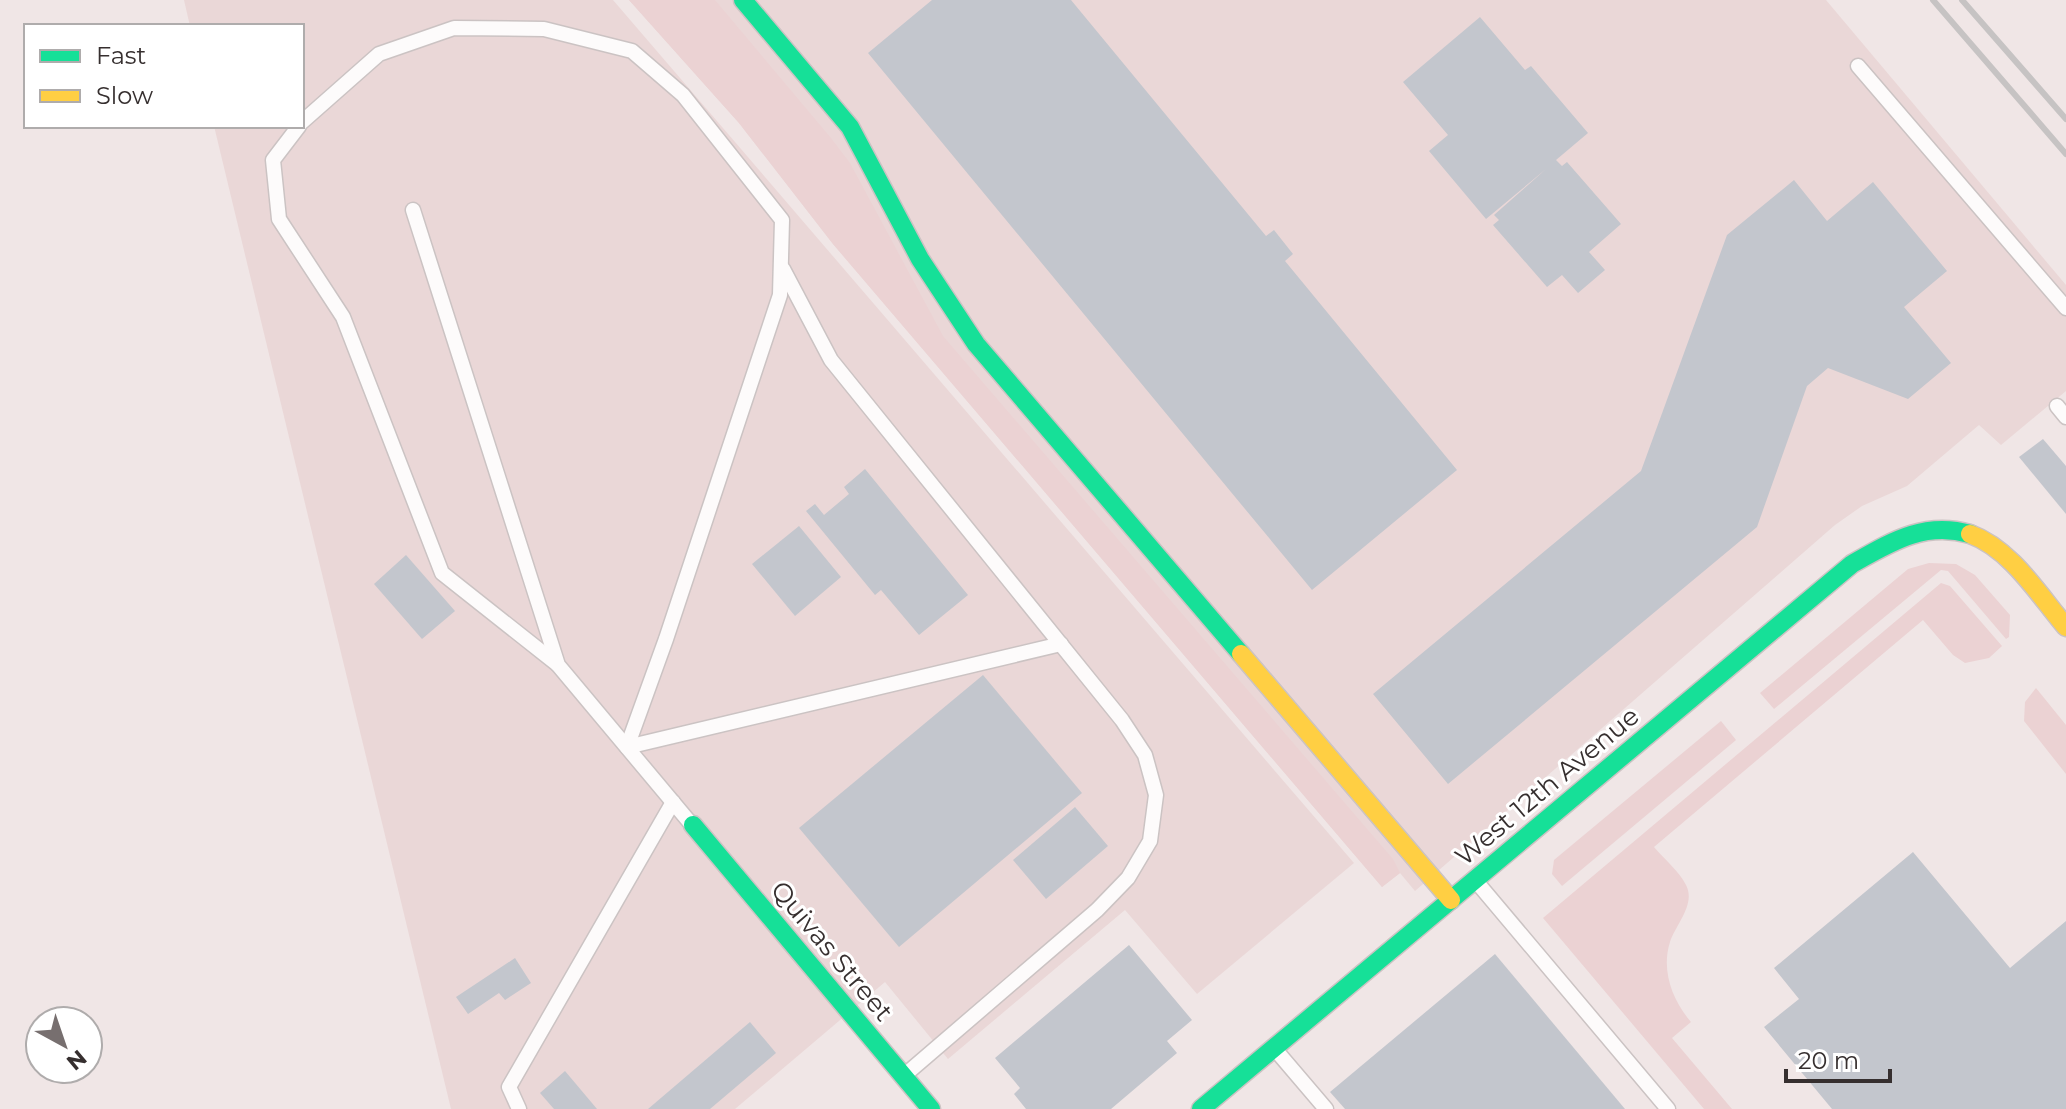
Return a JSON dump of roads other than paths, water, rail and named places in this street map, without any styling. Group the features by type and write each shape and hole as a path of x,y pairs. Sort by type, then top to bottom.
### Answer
{"street":[{"path":"743,0 850,127 920,259 976,344 1451,900"},
{"name":"West 12th Avenue","path":"1201,1109 1852,564 1903,536 1940,527 1974,533 2006,556 2066,627"},
{"name":"Quivas Street","path":"693,825 931,1109"}],"lane":[{"path":"304,120 379,54 454,28 544,29 632,51 683,95 782,220 780,295 627,747"},
{"path":"1858,66 2066,308"},
{"path":"297,128 273,160 279,219 343,317 442,573 558,665 693,825"},
{"path":"413,210 558,665"},
{"path":"781,265 831,360 1122,720 1145,755 1156,795 1150,841 1128,878 1097,910 903,1076"},
{"path":"627,747 1061,644"},
{"path":"519,1109 509,1087 673,802"},
{"path":"1474,880 1668,1109"},
{"path":"1274,1048 1326,1109"}],"railway":[{"path":"1933,0 2066,154"},
{"path":"1962,0 2066,119"}]}
